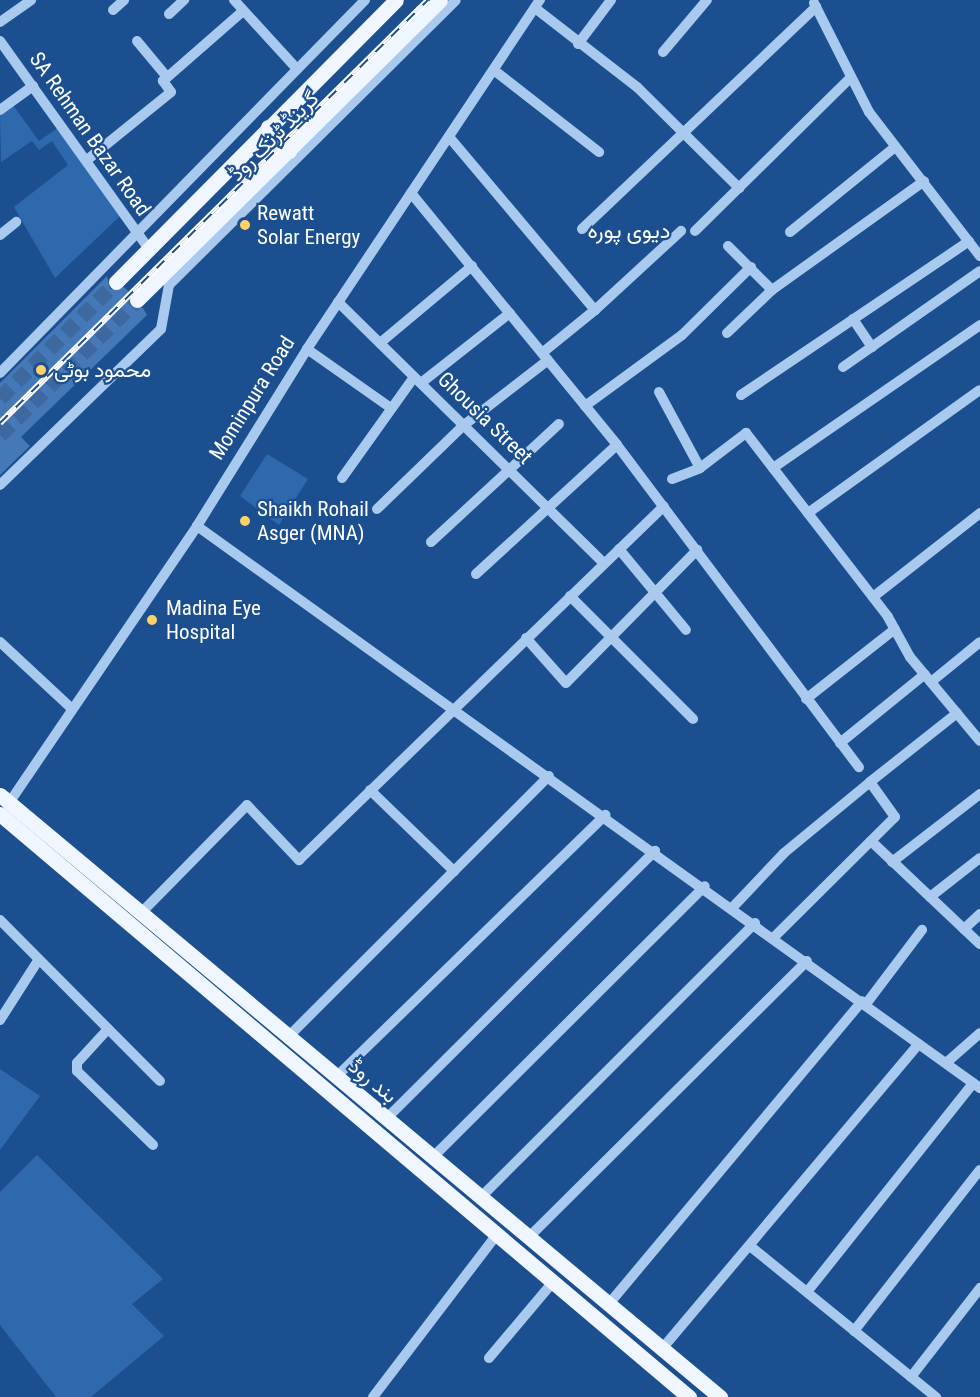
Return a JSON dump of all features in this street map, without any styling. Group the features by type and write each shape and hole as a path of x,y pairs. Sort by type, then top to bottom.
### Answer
{"main road":[{"name":"گرینڈ ٹرنک روڈ","path":"116,282 396,0"},
{"name":"گرینڈ ٹرنک روڈ","path":"137,300 440,0"},
{"path":"268,127 289,152"},
{"name":"بند روڈ","path":"2,809 141,913 720,1397"},
{"name":"بند روڈ","path":"2,809 689,1397"}],"street":[{"path":"0,22 31,0"},
{"path":"113,10 124,0"},
{"path":"169,14 184,0"},
{"path":"234,0 296,68"},
{"path":"0,373 135,232 364,0"},
{"path":"0,485 161,329 170,285 456,0"},
{"path":"578,44 610,0"},
{"path":"663,52 707,0"},
{"path":"582,229 814,3 851,77 895,147 924,181 980,256"},
{"path":"538,4 578,44 637,87 739,188"},
{"name":"Mominpura Road","path":"2,809 197,526 307,349 495,72 538,4"},
{"path":"87,160 171,92 163,81 243,11"},
{"name":"SA Rehman Bazar Road","path":"0,41 87,160 148,249"},
{"path":"137,41 167,77"},
{"path":"495,72 599,152"},
{"path":"695,231 851,77"},
{"path":"0,110 33,86"},
{"path":"450,138 595,310"},
{"path":"790,232 895,147"},
{"path":"727,333 772,290 924,181"},
{"path":"411,193 617,445 859,767"},
{"path":"0,235 16,222"},
{"path":"377,509 464,425 545,356 681,231"},
{"path":"741,395 969,241"},
{"path":"728,246 772,290"},
{"path":"380,343 471,266"},
{"path":"585,406 682,335 751,267"},
{"path":"843,367 980,271"},
{"name":"Ghousia Street","path":"338,302 604,563"},
{"path":"342,478 392,408 418,380 510,314"},
{"path":"853,319 872,347"},
{"path":"773,468 980,325"},
{"path":"307,349 392,408"},
{"path":"808,513 980,390"},
{"path":"659,392 700,468"},
{"path":"431,542 507,467 559,424"},
{"path":"672,479 700,468 746,433 873,597 928,678 980,741"},
{"path":"476,574 545,505 617,445"},
{"path":"141,913 247,805 299,860 664,506"},
{"path":"873,597 980,513"},
{"path":"197,526 733,906 977,1085 807,1292"},
{"path":"619,549 686,630"},
{"path":"526,638 566,683 652,590 697,550"},
{"path":"570,596 693,719"},
{"path":"806,699 895,629"},
{"path":"840,742 980,642"},
{"path":"2,649 72,709"},
{"path":"733,906 784,854 957,713"},
{"path":"288,1037 549,776"},
{"path":"774,937 895,817 870,782"},
{"path":"370,790 454,871"},
{"path":"892,862 980,794"},
{"path":"336,1077 605,815"},
{"path":"871,841 980,944"},
{"path":"386,1119 655,851"},
{"path":"930,897 980,858"},
{"path":"432,1158 705,886"},
{"path":"964,929 980,914"},
{"path":"0,920 160,1081"},
{"path":"480,1198 755,923"},
{"path":"608,1305 864,1003 921,930"},
{"path":"0,1020 39,959"},
{"path":"528,1238 807,961"},
{"path":"108,1029 77,1063 77,1071 153,1145"},
{"path":"946,1063 980,1033"},
{"path":"661,1350 919,1044"},
{"path":"854,1330 980,1170"},
{"path":"373,1397 496,1234"},
{"path":"750,1246 936,1397"},
{"path":"489,1358 553,1282"},
{"path":"911,1377 980,1288"}],"shaded area":[{"path":"13,105 39,141 59,127 120,216 55,278 14,207 68,165 52,141 39,150 32,141 1,162 0,114"},
{"path":"267,454 308,479 279,525 240,496"},
{"path":"0,1069 40,1096 0,1150"},
{"path":"37,1155 163,1279 132,1304 164,1336 91,1397 56,1397 0,1325 0,1192"}],"building":[{"path":"107,276 110,289 124,287 130,293 130,306 143,308 147,315 21,437 30,446 0,475 0,383"}],"tunnel":[{"path":"0,398 116,282"},
{"path":"0,435 137,300"}],"railway":[{"path":"0,423 428,0"}],"place":[{"name":"Rewatt Solar Energy","path":"245,225"},
{"name":"محمود بوٹی","path":"41,370"},
{"name":"Shaikh Rohail Asger (MNA)","path":"245,521"},
{"name":"Madina Eye Hospital","path":"152,620"}],"district":[{"name":"دیوی پورہ","path":"629,231"}]}
